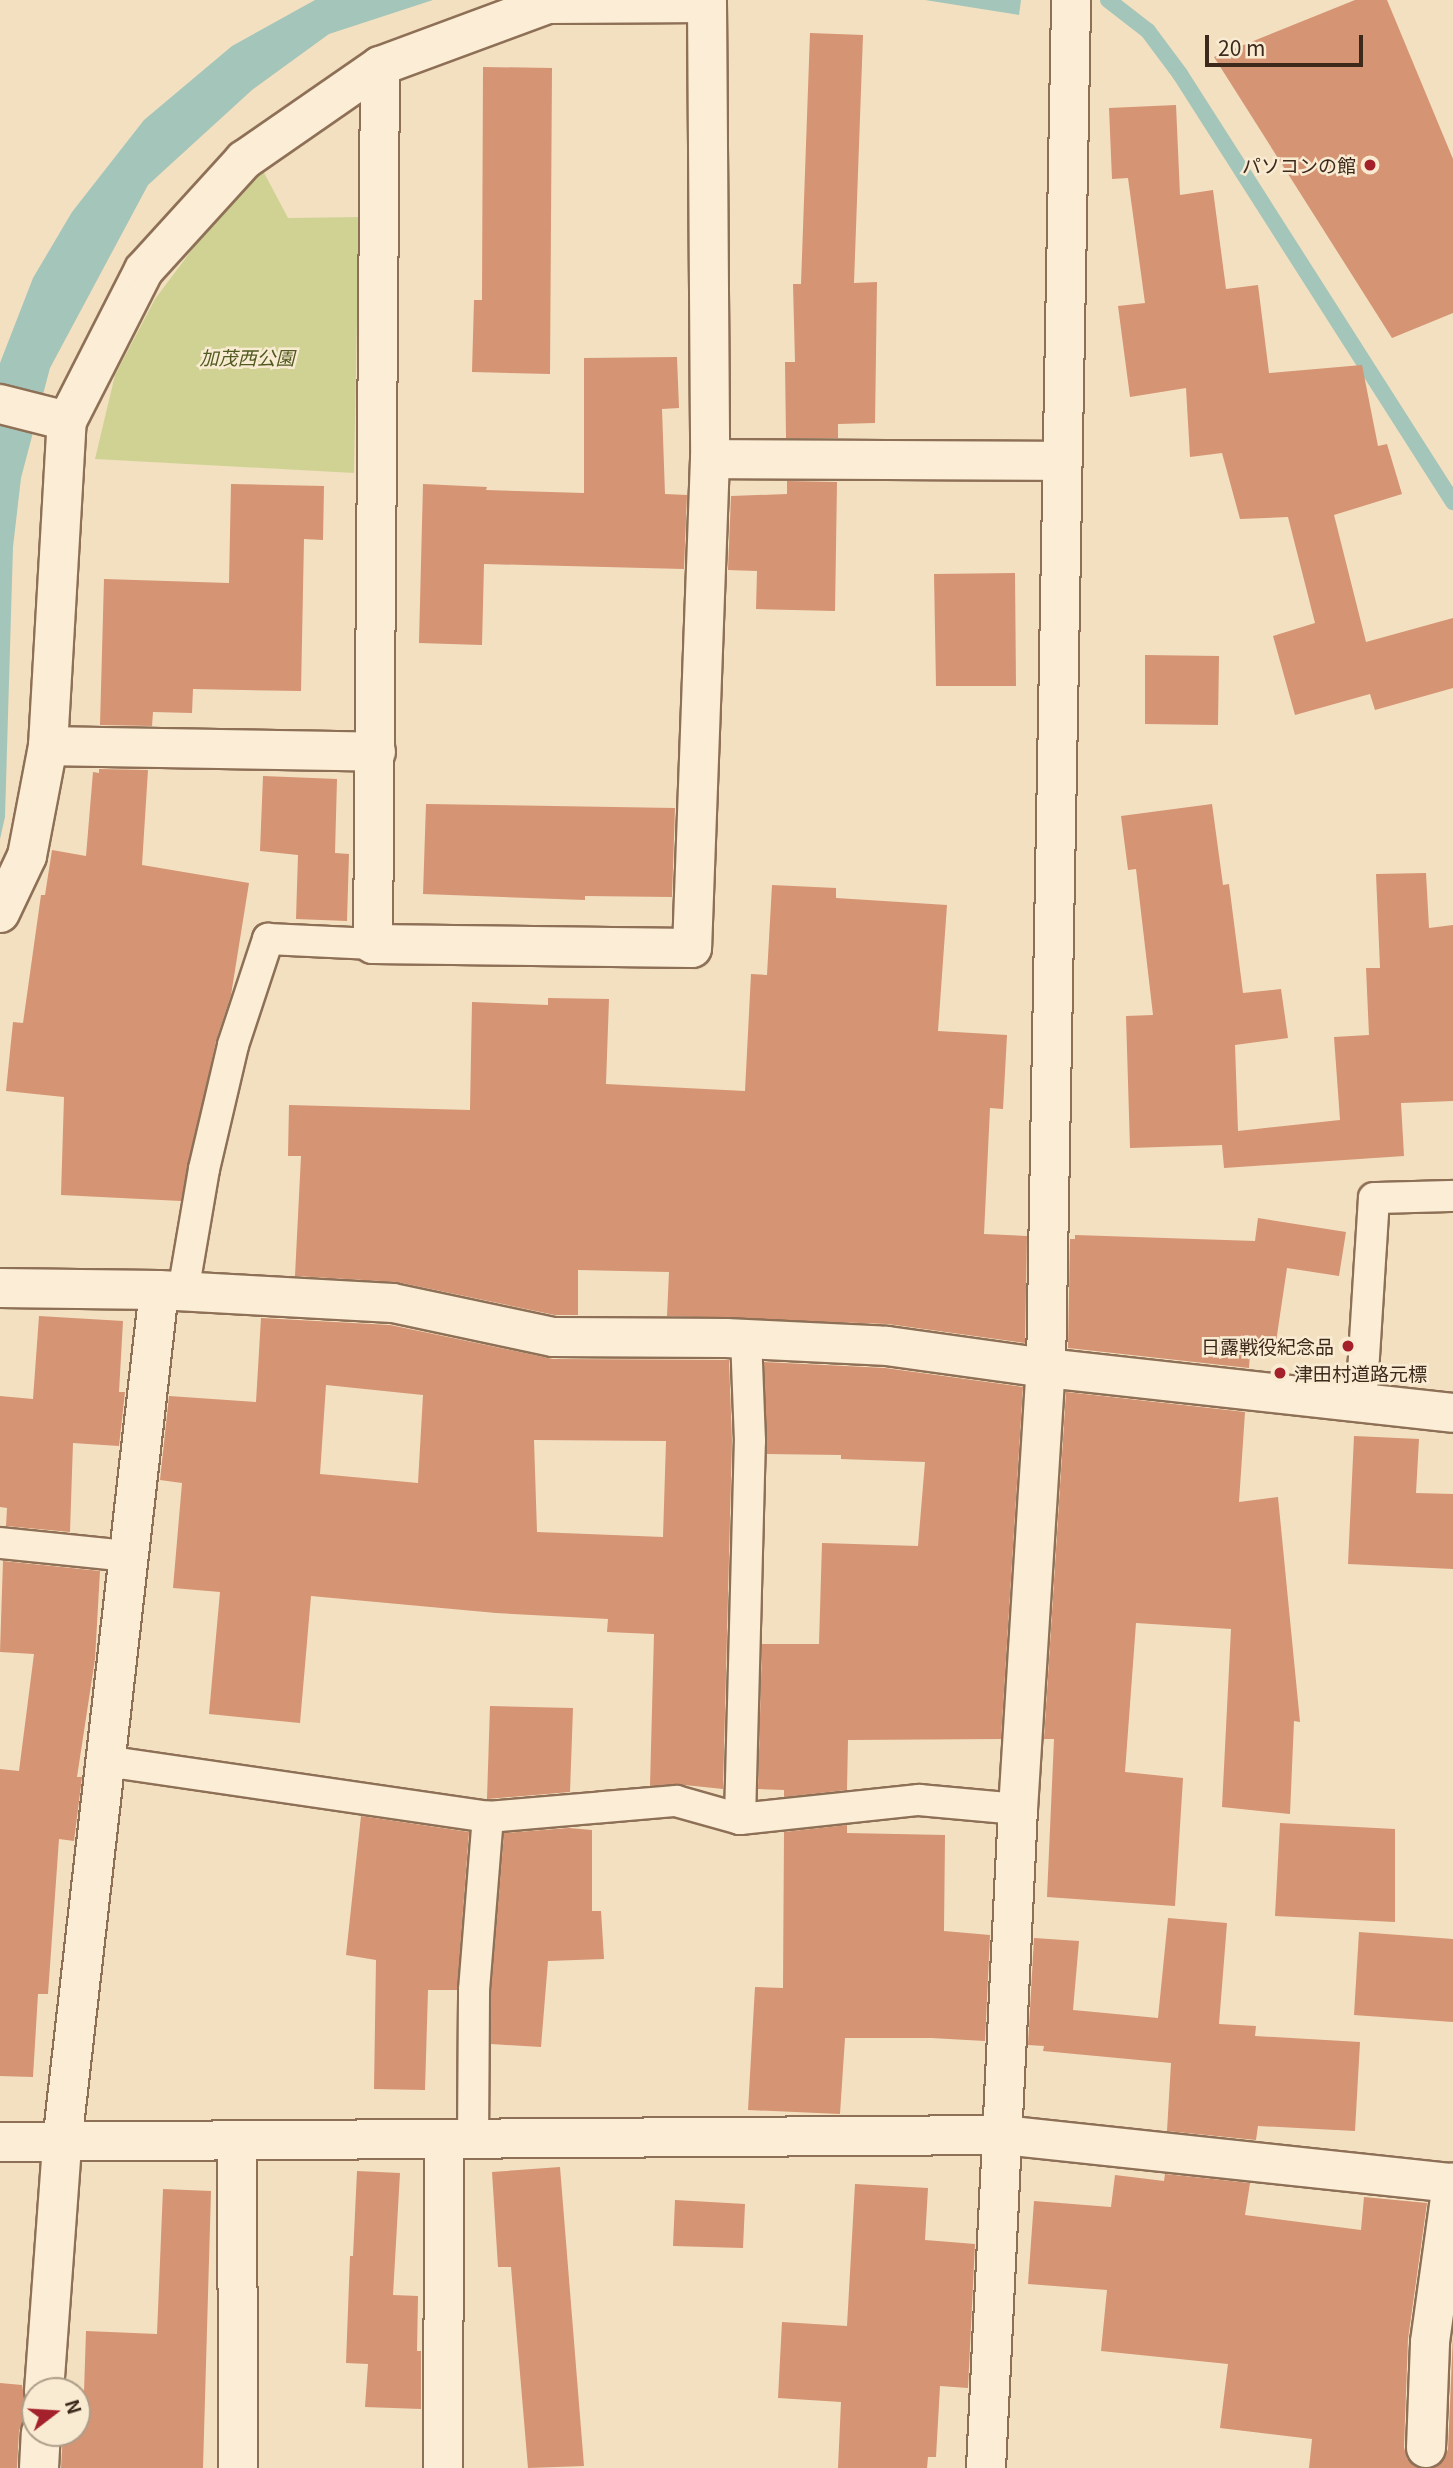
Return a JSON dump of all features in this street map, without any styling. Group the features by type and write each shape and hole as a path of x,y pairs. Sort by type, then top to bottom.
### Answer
{"street":[{"path":"986,2468 1018,1809 1045,1368 1071,0"},
{"path":"0,913 27,856 48,746 66,421 145,271 244,160 380,66 548,4 707,3 710,459 692,948 373,944 380,66"},
{"path":"0,404 66,421"},
{"path":"710,459 1063,461"},
{"path":"48,746 376,752"},
{"path":"0,1288 171,1291 393,1303 553,1337 746,1339 887,1346 1045,1368 1453,1413"},
{"path":"45,2377 62,2143 128,1556 171,1291"},
{"path":"0,2142 1002,2135 1453,2183 1430,2342 1426,2448"},
{"path":"443,2468 458,2140"},
{"path":"237,2141 238,2468"},
{"path":"39,2468 40,2447"}],"lane":[{"path":"171,1291 204,1169 233,1045 268,939 373,944"},
{"path":"1361,1404 1374,1198 1453,1196"},
{"path":"740,1819 750,1441 746,1339"},
{"path":"0,1543 128,1556"},
{"path":"105,1761 488,1817 676,1801 740,1819 919,1800 1018,1809"},
{"path":"458,2140 488,1817"}],"green space":[{"name":"加茂西公園","path":"261,167 288,218 359,217 354,473 95,459 115,375 155,299 206,231"}],"water":[{"path":"315,0 433,0 329,34 252,90 148,185 50,368 21,478 13,547 5,817 0,839 0,363 33,278 72,212 144,120 232,46"},
{"path":"925,0 1021,0 1019,15"}],"building":[{"path":"1355,0 1387,0 1453,159 1453,313 1392,338 1214,57"},
{"path":"810,33 863,35 854,283 877,282 875,423 838,424 838,438 786,438 785,362 795,362 793,284 801,284"},
{"path":"483,67 552,68 550,374 472,372 474,300 482,300"},
{"path":"1176,105 1180,195 1213,190 1226,289 1258,285 1269,373 1362,365 1378,446 1387,444 1402,494 1334,515 1366,642 1453,618 1453,688 1375,710 1370,694 1295,715 1273,636 1315,623 1288,517 1240,519 1222,453 1190,457 1186,388 1130,397 1118,306 1145,303 1128,178 1112,179 1109,108"},
{"path":"677,357 679,408 662,409 665,494 687,495 684,569 484,564 482,645 419,643 423,484 487,487 486,490 584,493 584,358"},
{"path":"787,481 837,482 835,611 756,609 757,571 728,570 731,496 787,494"},
{"path":"231,484 324,486 323,540 304,539 301,691 193,689 192,713 153,712 152,726 100,725 104,579 229,583"},
{"path":"1015,573 1016,686 936,686 934,574"},
{"path":"1145,655 1219,656 1218,725 1145,724"},
{"path":"99,769 148,770 142,865 249,883 231,995 216,1041 181,1201 61,1195 64,1097 6,1091 13,1022 23,1023 41,895 45,895 52,850 86,856 93,772 99,773"},
{"path":"263,776 337,779 335,853 349,854 347,921 296,919 298,855 260,851"},
{"path":"426,804 675,808 672,897 585,896 585,900 423,894"},
{"path":"1212,804 1223,885 1229,884 1243,993 1281,989 1288,1038 1235,1045 1238,1131 1340,1120 1334,1037 1369,1035 1366,968 1380,968 1376,874 1426,873 1429,928 1453,925 1453,1101 1401,1103 1404,1156 1224,1168 1222,1145 1130,1148 1126,1016 1153,1015 1136,869 1128,870 1121,816"},
{"path":"772,885 836,888 836,898 947,905 938,1031 1007,1035 1003,1109 990,1108 984,1234 1027,1236 1025,1343 888,1324 667,1316 669,1272 578,1270 578,1315 555,1315 397,1282 295,1276 301,1156 288,1156 289,1105 470,1110 472,1002 548,1005 548,998 609,999 606,1084 745,1091 751,974 767,975"},
{"path":"1258,1218 1346,1232 1339,1276 1287,1268 1276,1342 1251,1338 1249,1368 1068,1348 1070,1239 1075,1239 1075,1235 1255,1241"},
{"path":"39,1316 123,1321 119,1392 125,1392 119,1446 73,1443 70,1532 6,1526 7,1508 0,1507 0,1396 33,1399"},
{"path":"261,1318 390,1325 553,1359 729,1360 732,1441 723,1789 675,1784 650,1786 654,1634 607,1632 608,1619 496,1613 311,1596 300,1723 209,1714 220,1592 173,1588 182,1483 160,1480 169,1396 256,1402","holes":["326,1385 423,1395 418,1483 320,1474","534,1440 666,1441 663,1537 537,1532"]},
{"path":"764,1362 885,1368 1023,1387 1001,1739 848,1740 847,1790 784,1797 784,1790 758,1789 762,1644 819,1644 822,1543 918,1546 925,1462 841,1459 841,1455 767,1454"},
{"path":"1066,1392 1245,1412 1239,1502 1278,1497 1300,1722 1294,1721 1290,1814 1222,1807 1231,1629 1136,1623 1125,1772 1183,1778 1175,1906 1047,1897 1054,1739 1044,1739"},
{"path":"1354,1436 1419,1439 1416,1493 1453,1494 1453,1569 1348,1564"},
{"path":"3,1561 100,1571 95,1659 77,1777 82,1777 74,1841 59,1839 48,1994 38,1994 33,2077 0,2076 0,1769 19,1771 34,1654 0,1652"},
{"path":"490,1706 573,1708 570,1792 487,1799"},
{"path":"361,1816 469,1832 457,1990 428,1990 425,2090 374,2089 376,1960 346,1955"},
{"path":"1280,1823 1395,1829 1395,1922 1275,1916"},
{"path":"847,1825 847,1833 945,1835 944,1931 990,1935 985,2041 845,2038 840,2114 748,2110 755,1987 783,1988 784,1832"},
{"path":"569,1828 592,1830 592,1911 601,1911 604,1959 548,1961 541,2047 491,2044 491,1991 504,1833"},
{"path":"1168,1918 1227,1923 1219,2024 1256,2026 1255,2036 1360,2042 1355,2131 1258,2126 1256,2140 1167,2131 1171,2063 1043,2051 1044,2046 1028,2045 1034,1938 1079,1941 1073,2010 1158,2018"},
{"path":"1359,1932 1453,1939 1453,2022 1354,2015"},
{"path":"560,2167 584,2466 528,2468 511,2267 498,2267 492,2172"},
{"path":"357,2171 400,2173 393,2295 418,2296 417,2351 421,2351 421,2409 365,2407 368,2364 346,2363 350,2256 353,2256"},
{"path":"1165,2174 1250,2183 1245,2215 1361,2230 1364,2197 1427,2203 1408,2339 1404,2447 1407,2459 1419,2468 1309,2468 1312,2439 1220,2428 1228,2364 1101,2351 1107,2290 1028,2284 1034,2201 1111,2207 1115,2175 1164,2181"},
{"path":"855,2184 928,2188 925,2240 975,2244 968,2388 940,2386 936,2457 928,2457 927,2468 838,2468 841,2402 778,2398 782,2322 847,2326"},
{"path":"163,2189 211,2191 203,2468 61,2468 62,2447 91,2447 91,2377 84,2377 86,2331 157,2334"},
{"path":"675,2200 745,2204 743,2248 673,2246"},
{"path":"1453,2335 1453,2468 1434,2468 1444,2460 1448,2449"},
{"path":"0,2383 21,2385 17,2468 0,2468"}],"waterway":[{"path":"1108,0 1148,31 1180,74 1453,502"}],"place":[{"name":"パソコンの館","path":"1370,165"},
{"name":"日露戦役紀念品","path":"1348,1346"},
{"name":"津田村道路元標","path":"1280,1373"}]}
